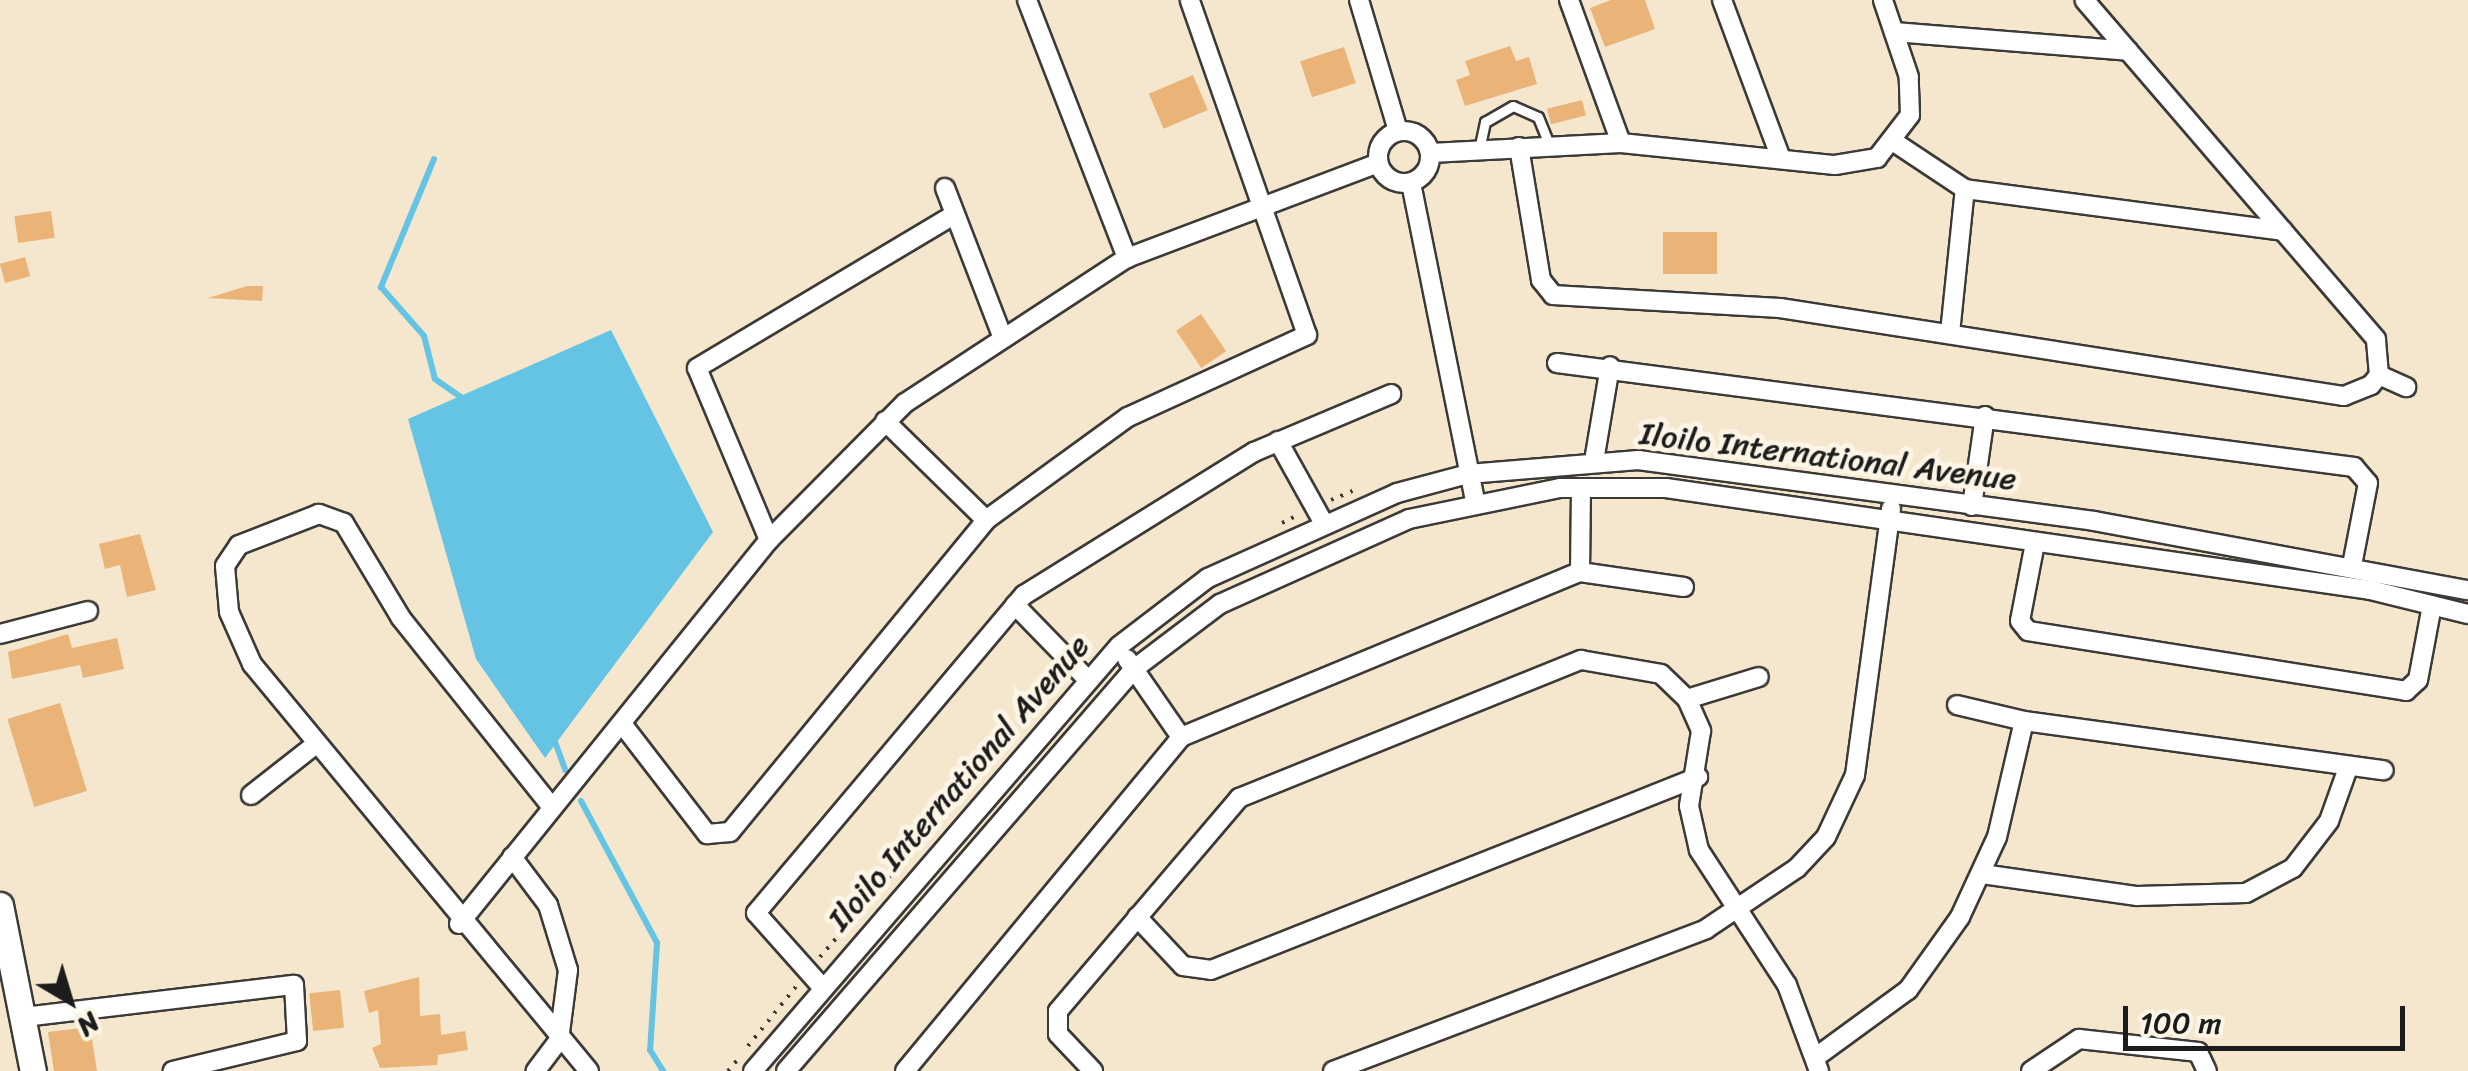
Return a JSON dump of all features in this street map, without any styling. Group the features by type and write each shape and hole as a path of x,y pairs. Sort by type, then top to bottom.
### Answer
{"main road":[{"path":"0,904 34,1071"}],"street":[{"path":"1028,0 1127,258"},
{"path":"623,725 706,834 730,832 986,520 1128,416 1307,335 1264,200 1190,0"},
{"path":"459,924 552,806 623,725 768,540 885,421 1001,333 1127,258 1264,200 1378,163 1398,131 1359,0"},
{"path":"1569,0 1621,143"},
{"path":"1722,0 1780,156"},
{"path":"1431,153 1621,143 1780,156 1835,165 1877,158 1894,142 1910,115 1894,32 1882,0"},
{"path":"2084,0 2376,339 2380,375"},
{"path":"1894,32 2128,51"},
{"path":"1398,131 1413,131 1431,153"},
{"path":"1894,142 1965,189 2283,231"},
{"path":"1518,147 1541,280 1553,295 1780,308 2344,396 2380,375"},
{"path":"1431,153 1412,183 1476,505"},
{"path":"1378,163 1397,183 1412,183"},
{"path":"945,188 1001,333"},
{"path":"1950,333 1965,189"},
{"path":"768,540 697,368 955,214"},
{"path":"1557,363 1610,366 2354,467 2368,483 2352,565"},
{"path":"1594,461 1610,366"},
{"path":"2380,375 2406,387"},
{"path":"822,987 756,914 1014,605 1124,527 1278,442 1391,394"},
{"path":"1972,506 1985,416"},
{"path":"885,421 986,520"},
{"path":"1278,442 1323,522"},
{"name":"Iloilo International Avenue","path":"753,1071 1086,678 1119,646 1208,578 1323,522 1468,474 1594,461 1972,506 2352,565 2468,590"},
{"path":"1580,572 1581,488"},
{"name":"Iloilo International Avenue","path":"786,1071 1134,669 1220,604 1310,558 1408,519 1581,488 1666,488 2432,605 2468,614"},
{"path":"1333,1071 1742,912 1826,837 1854,775 1894,496"},
{"path":"552,806 400,618 344,523 319,514 239,545 224,566 229,612 252,664 459,924 589,1071"},
{"path":"2035,543 2020,622 2028,631 2406,692 2418,680 2432,605"},
{"path":"905,1071 1181,737 1580,572 1684,587"},
{"path":"1014,605 1086,678"},
{"path":"0,634 88,611"},
{"path":"1119,646 1181,737"},
{"path":"1093,1071 1058,1034 1058,1010 1239,798 1582,660 1661,674 1686,699 1701,731 1698,777 1689,806 1699,850 1742,912 1818,1064 1908,990 1982,874 2024,721"},
{"path":"1686,699 1759,677"},
{"path":"1957,704 2024,721 2384,770"},
{"path":"250,795 316,744"},
{"path":"1982,874 2137,896 2246,892 2293,868 2330,821 2348,768"},
{"path":"1137,917 1184,966 1211,970 1698,777"},
{"path":"512,857 563,941 568,996 559,1040 536,1071"},
{"path":"24,1017 294,985 297,1041 173,1071"},
{"path":"2031,1071 2079,1039 2198,1052 2207,1071"}],"lane":[{"path":"1479,150 1485,122 1513,106 1538,118 1550,146"}],"water":[{"path":"611,330 713,532 545,758 476,659 408,419"}],"building":[{"path":"1611,0 1645,0 1655,29 1605,47 1590,8"},
{"path":"1510,46 1516,61 1529,57 1537,84 1465,106 1456,80 1470,75 1465,61"},
{"path":"1344,47 1356,83 1312,97 1300,61"},
{"path":"1193,75 1208,110 1164,129 1149,94"},
{"path":"1582,100 1586,116 1551,124 1547,109"},
{"path":"51,211 55,238 18,243 14,216"},
{"path":"1663,232 1717,232 1717,274 1663,274"},
{"path":"25,257 30,276 5,283 0,264"},
{"path":"247,286 263,286 262,301 208,298"},
{"path":"1201,314 1226,351 1201,368 1176,331"},
{"path":"140,534 156,590 127,597 120,565 105,569 99,544"},
{"path":"68,634 72,648 117,638 124,669 83,678 80,665 12,679 8,652"},
{"path":"60,703 87,791 34,807 7,719"},
{"path":"419,977 420,1016 440,1014 441,1035 465,1031 468,1050 438,1055 437,1065 380,1068 372,1048 381,1044 378,1010 369,1013 364,991"},
{"path":"340,990 344,1028 313,1031 309,993"},
{"path":"90,1027 97,1071 54,1071 48,1032"}],"waterway":[{"path":"434,159 381,287 424,336 435,379 464,399"},
{"path":"554,739 565,770"},
{"path":"581,801 657,943 650,1050 663,1071"}]}
